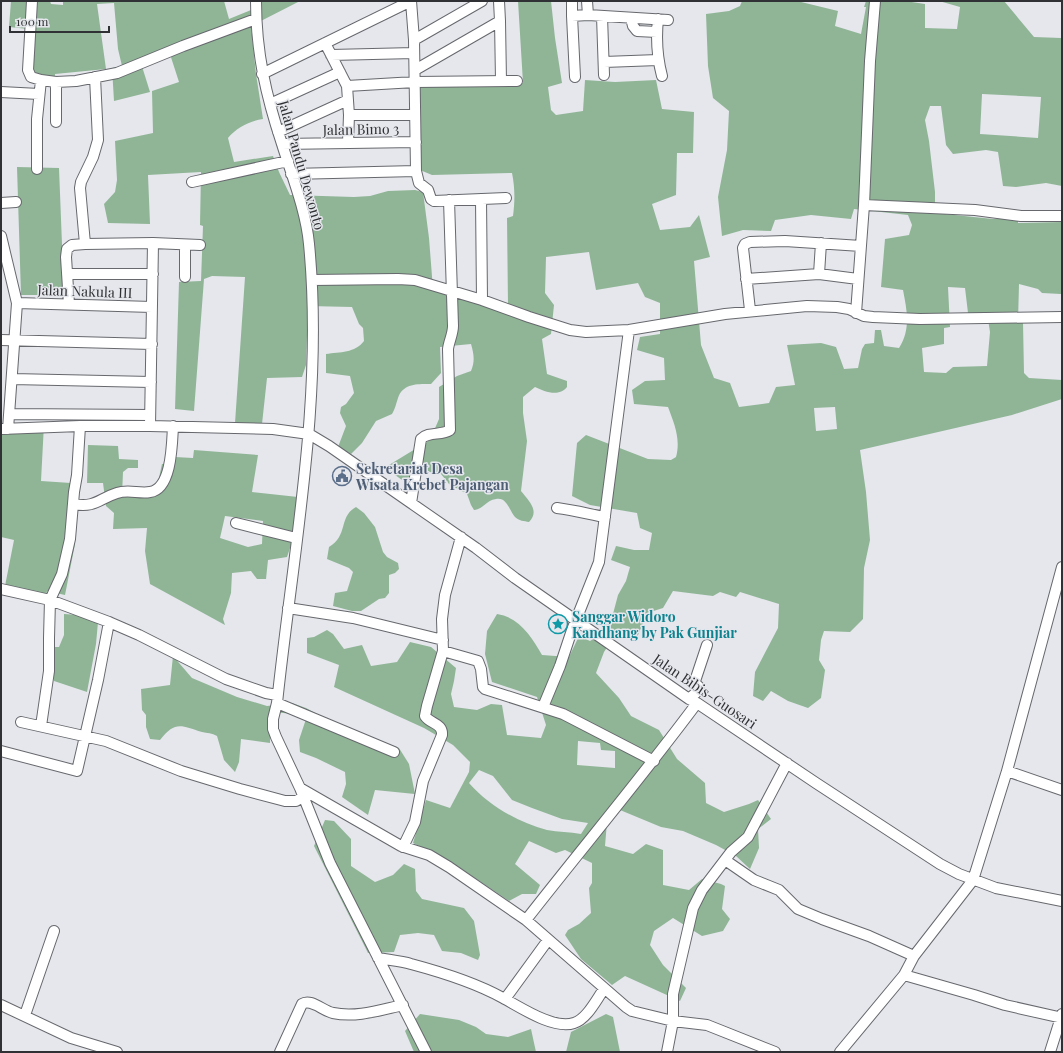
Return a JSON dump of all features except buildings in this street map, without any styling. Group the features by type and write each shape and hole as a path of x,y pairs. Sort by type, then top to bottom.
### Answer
{"street":[{"path":"32,1 28,70 31,77 56,82 76,81 117,73 183,46 256,19"},
{"name":"Jalan Pandu Dewonto","path":"256,1 256,19 262,74 278,132 301,204 309,242 312,280 314,356 309,434 277,699 273,719 273,729 330,863 426,1052"},
{"path":"262,74 411,1 415,70 416,171 419,183 428,190 432,200 506,198"},
{"path":"414,40 482,1"},
{"path":"499,1 501,81"},
{"path":"572,1 575,77"},
{"path":"587,1 588,15"},
{"path":"856,312 864,205 870,61 875,1"},
{"path":"572,16 588,15 663,20 657,32 658,60 662,76"},
{"path":"602,16 604,75"},
{"path":"632,18 633,26 637,31 657,32"},
{"path":"415,70 500,21"},
{"path":"325,43 347,86 349,115 348,143"},
{"path":"331,55 414,53"},
{"path":"604,62 658,60"},
{"path":"270,104 340,72"},
{"path":"85,244 80,188 81,182 93,158 98,140 95,77"},
{"path":"37,169 37,119 41,80"},
{"path":"347,86 415,82 517,80"},
{"path":"56,82 56,122"},
{"path":"1,92 39,94"},
{"path":"278,132 348,100"},
{"path":"349,115 415,115"},
{"name":"Jalan Bimo 3","path":"282,144 416,142"},
{"path":"192,182 288,161"},
{"path":"291,174 416,171"},
{"path":"481,199 482,300"},
{"path":"412,502 421,439 426,435 444,433 450,430 448,349 449,341 453,332 449,200"},
{"path":"1,203 16,202"},
{"path":"864,205 975,210 1021,216 1062,216"},
{"path":"1,236 18,304 9,414 5,429 80,426 150,420"},
{"path":"750,310 743,248 745,244 750,242 785,241 860,246"},
{"path":"150,420 153,243"},
{"path":"69,304 66,257 68,246 85,244 153,243 200,245"},
{"path":"819,274 821,243"},
{"path":"185,245 185,277"},
{"path":"67,274 153,274"},
{"path":"746,279 819,274 858,279"},
{"path":"312,280 415,280 482,300 570,330 590,332 629,330 750,310 806,306 837,307 873,317 920,319 1062,317"},
{"name":"Jalan Nakula III","path":"18,304 152,307"},
{"path":"543,707 599,562 629,330"},
{"path":"1,340 152,344"},
{"path":"12,379 151,382"},
{"path":"9,414 150,420 173,426 273,429 309,434"},
{"path":"32,415 33,428"},
{"path":"41,726 49,671 48,638 50,600 62,574 70,540 77,475 80,426"},
{"path":"73,504 95,504 117,493 126,491 149,493 157,489 164,482 171,457 173,426"},
{"name":"Jalan Bibis-Guosari","path":"309,434 330,446 412,502 515,578 693,701 940,864 958,874 996,888 1062,901"},
{"path":"557,508 576,510 585,514 605,516"},
{"path":"236,523 296,538"},
{"path":"403,847 415,822 423,781 442,735 442,730 438,725 425,716 443,651 442,619 445,595 461,537"},
{"path":"840,1052 904,975 914,956 973,880 1007,771 1062,567"},
{"path":"1,589 50,600 109,622 139,635 226,679 259,691 394,752"},
{"path":"288,608 353,618 443,640"},
{"path":"1,751 77,771 86,736 109,622"},
{"path":"526,920 577,854 654,761 699,690 699,687 695,681 707,645"},
{"path":"443,651 478,661 481,669 483,687 485,689 563,714 654,761"},
{"path":"20,722 106,741 181,771 285,801 293,802 301,792 403,847 430,855 526,920 621,1004 632,1011 674,1021 707,1025 775,1052"},
{"path":"667,1052 674,1021 673,994 693,908 702,890 731,852 748,837 787,763"},
{"path":"1007,771 1062,790"},
{"path":"725,860 754,880 779,890 798,909 868,936 914,956"},
{"path":"25,1016 54,931"},
{"path":"505,999 548,940"},
{"path":"378,958 410,963 440,973 481,988 536,1016 560,1024 573,1024 583,1017 604,989"},
{"path":"904,975 1005,1005 1062,1017 1050,1052"},
{"path":"280,1052 304,1002 310,1002 332,1013 352,1015 402,1005"},
{"path":"1,1005 71,1038 117,1052"}],"green space":[{"path":"11,1 50,1 51,4 63,5 63,1 224,1 229,19 251,10 252,1 300,1 251,26 263,119 244,125 228,138 234,162 273,156 290,195 354,197 370,196 388,191 415,190 423,192 429,238 433,289 508,306 507,218 513,216 514,210 512,173 432,175 420,170 419,86 523,83 518,1 551,1 562,83 548,87 551,110 556,115 583,111 585,80 615,82 656,80 662,109 694,112 693,153 677,153 676,195 652,204 660,230 690,227 699,215 710,257 694,261 701,345 714,378 730,383 739,407 769,403 776,387 795,385 787,345 821,343 836,347 844,369 858,368 862,349 865,344 874,343 875,330 881,330 884,346 899,348 903,341 907,327 906,305 903,290 881,287 885,239 909,235 912,225 908,215 854,209 851,219 811,215 775,220 771,231 743,230 722,236 718,197 727,150 729,111 713,98 708,66 706,14 729,11 740,6 742,1 797,1 838,11 835,26 861,34 866,1 905,1 925,4 925,28 957,29 960,7 939,1 1004,1 1034,37 1061,38 1062,186 1046,183 1016,187 1003,186 998,152 986,150 953,154 946,145 941,106 930,106 925,120 935,192 935,213 993,219 1018,219 1018,223 1062,222 1062,298 1061,294 1042,293 1038,289 1019,284 1018,322 1023,323 1024,373 1029,378 1062,380 1062,399 1012,415 860,450 866,492 870,540 864,568 863,619 850,632 824,631 821,640 819,660 825,670 821,698 808,708 788,701 771,691 763,701 753,696 755,672 778,628 779,604 740,592 736,597 720,592 713,596 673,591 663,608 647,613 636,640 615,635 604,652 596,673 619,698 631,716 659,730 677,759 705,783 706,803 724,812 758,800 771,819 758,829 759,848 750,869 736,856 716,845 683,831 661,827 620,810 607,822 605,846 633,854 646,844 663,850 663,885 689,890 702,879 725,886 722,909 730,919 723,931 702,936 673,918 654,931 650,945 663,965 686,988 680,1001 625,976 612,985 581,959 565,935 568,930 579,924 591,913 589,888 592,883 592,863 565,850 556,853 529,841 515,864 540,885 536,894 522,894 509,901 453,863 413,843 426,800 450,808 469,772 470,762 453,745 424,728 334,687 339,665 307,653 307,638 314,637 327,630 333,634 344,649 362,645 371,666 397,662 410,642 431,647 456,668 451,694 454,707 477,710 491,704 502,705 507,735 541,738 546,725 537,697 492,682 485,654 487,631 497,614 505,616 512,619 524,629 534,641 542,655 569,657 579,636 590,641 609,629 618,595 626,581 630,567 611,560 616,546 634,550 649,550 652,533 640,528 637,513 590,505 572,496 577,443 586,435 648,459 671,460 676,457 678,444 677,437 668,407 634,404 632,390 645,381 665,380 664,358 637,350 640,337 660,334 660,303 645,297 638,283 596,290 589,252 546,257 545,293 554,305 551,334 542,339 547,374 567,381 567,387 560,392 552,393 535,387 523,397 523,413 527,441 521,491 532,506 534,514 529,522 522,521 515,517 505,502 500,499 493,500 474,510 467,494 449,484 441,474 424,471 402,480 391,472 389,465 430,440 439,419 439,387 457,376 471,371 474,358 471,344 440,347 441,373 431,384 412,385 403,389 392,414 376,421 362,443 351,454 338,447 346,426 340,413 341,407 346,404 354,393 350,376 326,373 326,354 352,350 364,341 363,328 359,324 352,307 308,306 306,365 302,377 267,378 262,424 235,423 245,277 212,276 204,279 194,411 175,409 179,282 201,281 203,226 200,225 201,172 148,175 150,224 108,223 104,204 115,192 117,180 115,141 153,133 152,91 179,82 168,48 140,60 150,92 114,101 112,68 122,66 118,49 114,3 97,4 106,69 55,74 55,79 34,72 24,71 28,29 9,27","holes":["982,94 1041,97 1038,138 980,134","948,287 965,288 968,313 987,313 990,332 987,366 953,367 946,373 924,372 922,348 944,344 944,328 950,327","835,407 837,429 816,431 814,408","578,741 600,743 601,750 615,751 615,768 577,765","479,770 493,776 512,800 562,819 588,823 581,834 547,830 536,827 515,818 495,806 469,783"]},
{"path":"17,167 59,168 64,295 21,295"},
{"path":"44,424 41,481 71,483 64,543 75,544 65,595 47,591 46,596 5,586 14,540 1,537 1,434"},
{"path":"88,445 118,446 119,459 138,460 138,468 128,468 123,472 122,495 155,496 162,464 173,464 175,457 193,458 194,450 258,455 252,492 298,497 291,545 287,557 268,560 266,579 257,579 251,571 232,573 231,593 223,619 225,625 150,584 145,551 147,528 113,529 114,513 106,506 103,483 87,483","holes":["225,516 263,521 262,544 248,547 220,538"]},
{"path":"356,507 364,513 375,527 383,552 387,557 398,563 399,569 395,573 389,575 389,593 385,598 379,599 361,611 352,611 333,606 335,593 347,591 353,572 349,568 327,559 329,547 335,542 342,532 350,511"},
{"path":"64,614 78,615 98,622 96,644 87,692 54,681 53,647 59,647 64,635"},
{"path":"173,656 192,678 237,697 267,706 292,703 306,708 328,720 399,748 409,764 415,794 375,790 368,815 342,797 346,784 345,772 300,752 299,740 306,719 296,714 270,712 270,743 241,739 239,762 235,772 224,760 217,736 213,734 178,726 170,730 160,740 150,739 146,727 146,715 142,710 141,689 170,685"},
{"path":"325,820 334,821 351,839 351,866 375,882 393,875 404,864 415,869 416,891 422,899 464,908 474,921 480,955 478,960 461,953 442,951 434,935 418,933 400,935 394,952 368,953 314,846"},
{"path":"420,1014 459,1020 476,1027 486,1034 508,1037 531,1029 536,1052 414,1052 405,1031"},
{"path":"606,1014 613,1017 620,1052 566,1052 571,1032"}],"place":[{"name":"Sekretariat Desa Wisata Krebet Pajangan","path":"342,476"},
{"name":"Sanggar Widoro Kandhang by Pak Gunjiar","path":"558,624"}]}
